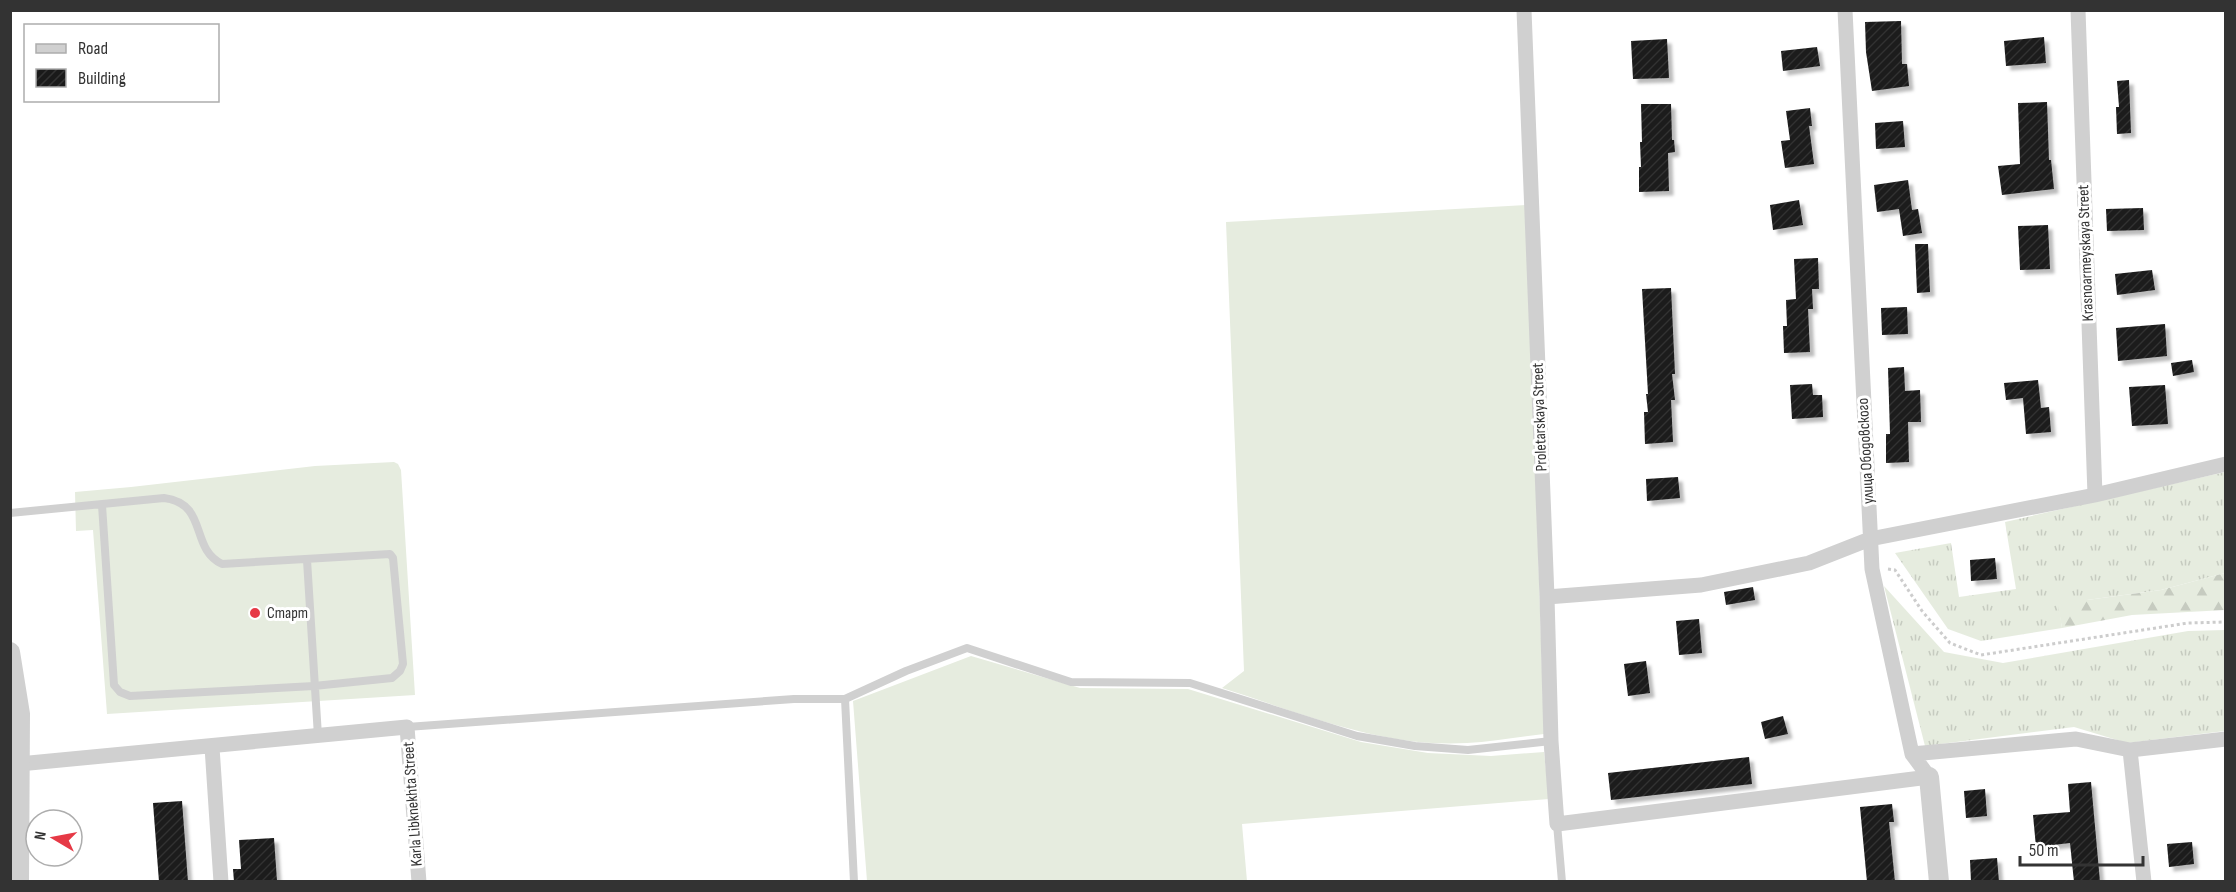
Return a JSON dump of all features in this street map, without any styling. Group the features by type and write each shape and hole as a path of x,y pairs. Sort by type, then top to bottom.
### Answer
{"street":[{"name":"Proletarskaya Street","path":"1524,10 1551,741 1557,824"},
{"name":"улица Ободовского","path":"1845,10 1872,569 1912,754 1929,777"},
{"name":"Krasnoarmeyskaya Street","path":"2078,10 2095,495"},
{"path":"1547,597 1701,585 1809,563 1870,539 2095,495 2226,464"},
{"path":"10,652 20,714 19,882"},
{"path":"19,764 407,727"},
{"name":"Karla Libknekhta Street","path":"407,727 419,882"},
{"path":"1912,754 2076,739 2130,750 2226,739"},
{"path":"212,747 221,882"},
{"path":"2130,750 2144,882"},
{"path":"1557,824 1929,777 1940,882"}],"lane":[{"path":"10,513 164,498 181,502 194,516 205,548 210,556 222,564 388,553 392,556 403,664 400,671 392,678 314,686 130,696 116,689 102,505"},
{"path":"307,560 318,736"},
{"path":"407,727 794,699 845,699 906,671 967,648 1071,682 1190,683 1358,736 1415,746 1468,750 1551,741"},
{"path":"845,699 854,882"},
{"path":"1557,824 1562,882"}],"path":[{"path":"1872,569 1895,570 1922,611 1950,643 1981,655 2188,623 2226,622"}],"green space":[{"path":"1527,205 1544,734 1467,743 1404,740 1343,727 1222,688 1244,671 1226,222"},
{"name":"Старт","path":"394,462 401,470 415,695 107,714 93,530 76,531 75,492 315,466"},
{"path":"2225,472 2225,573 2161,590 2087,600 2058,600 2062,628 1981,641 1948,629 1895,553 1951,543 1959,597 2016,589 2005,522"},
{"path":"2225,573 2225,610 2132,615 2062,628 2057,600 2087,600 2161,590"},
{"path":"1884,586 1944,652 2003,663 2188,631 2225,630 2225,731 2127,743 2074,727 1925,746"},
{"path":"971,656 1080,688 1188,689 1361,742 1428,753 1491,756 1544,752 1549,799 1242,824 1247,881 867,881 853,701"}],"building":[{"path":"1901,21 1902,64 1907,64 1909,86 1872,91 1866,52 1865,22"},
{"path":"2044,37 2046,63 2006,66 2004,41"},
{"path":"1667,39 1669,78 1633,79 1631,41"},
{"path":"1817,47 1820,66 1783,71 1781,51"},
{"path":"2129,80 2131,133 2117,134 2116,107 2119,107 2117,81"},
{"path":"2047,102 2049,160 2051,160 2054,189 2002,195 1998,166 2020,164 2018,103"},
{"path":"1641,104 1671,104 1672,140 1674,140 1675,152 1668,153 1669,191 1639,192 1640,142 1642,142"},
{"path":"1810,108 1812,126 1809,126 1814,164 1785,168 1781,141 1790,140 1786,111"},
{"path":"1903,121 1905,147 1876,149 1875,123"},
{"path":"1908,180 1912,210 1918,209 1922,233 1903,236 1899,209 1877,212 1874,185"},
{"path":"1799,200 1803,225 1773,230 1770,205"},
{"path":"2143,208 2144,230 2107,231 2106,209"},
{"path":"2048,225 2050,269 2020,270 2018,226"},
{"path":"1915,244 1928,244 1930,292 1917,293"},
{"path":"1818,258 1819,289 1812,289 1813,309 1808,309 1810,352 1784,353 1783,326 1787,326 1786,300 1796,299 1794,259"},
{"path":"2152,270 2155,290 2117,295 2115,274"},
{"path":"1671,288 1675,374 1672,374 1675,400 1671,400 1673,442 1645,444 1644,412 1648,412 1646,394 1648,394 1642,289"},
{"path":"1907,307 1908,334 1882,335 1881,308"},
{"path":"2165,324 2167,356 2118,361 2116,328"},
{"path":"2192,360 2194,372 2173,376 2171,363"},
{"path":"1904,367 1905,391 1920,390 1921,422 1908,422 1909,462 1886,463 1886,434 1890,434 1888,368"},
{"path":"2038,380 2041,408 2049,407 2051,432 2026,434 2023,398 2006,400 2004,383"},
{"path":"1812,384 1813,395 1822,395 1823,417 1792,419 1790,385"},
{"path":"2165,385 2168,424 2132,426 2129,387"},
{"path":"1678,477 1680,498 1647,501 1646,479"},
{"path":"1995,558 1997,579 1971,581 1970,560"},
{"path":"1753,587 1755,600 1726,605 1724,592"},
{"path":"1699,619 1702,653 1679,655 1676,621"},
{"path":"1646,661 1650,693 1628,696 1624,664"},
{"path":"1783,716 1788,734 1765,739 1761,722"},
{"path":"1749,757 1752,784 1611,800 1608,773"},
{"path":"2091,782 2100,882 2074,882 2070,843 2036,847 2033,815 2070,812 2068,784"},
{"path":"1985,789 1987,816 1966,818 1964,791"},
{"path":"182,801 188,882 159,882 153,803"},
{"path":"1892,804 1894,822 1889,822 1895,882 1867,882 1860,807"},
{"path":"274,838 277,881 234,882 233,869 241,869 239,840"},
{"path":"2192,842 2194,864 2169,867 2167,844"},
{"path":"1997,858 1999,882 1971,882 1970,860"}],"place":[{"name":"Старт","path":"255,613"}]}
